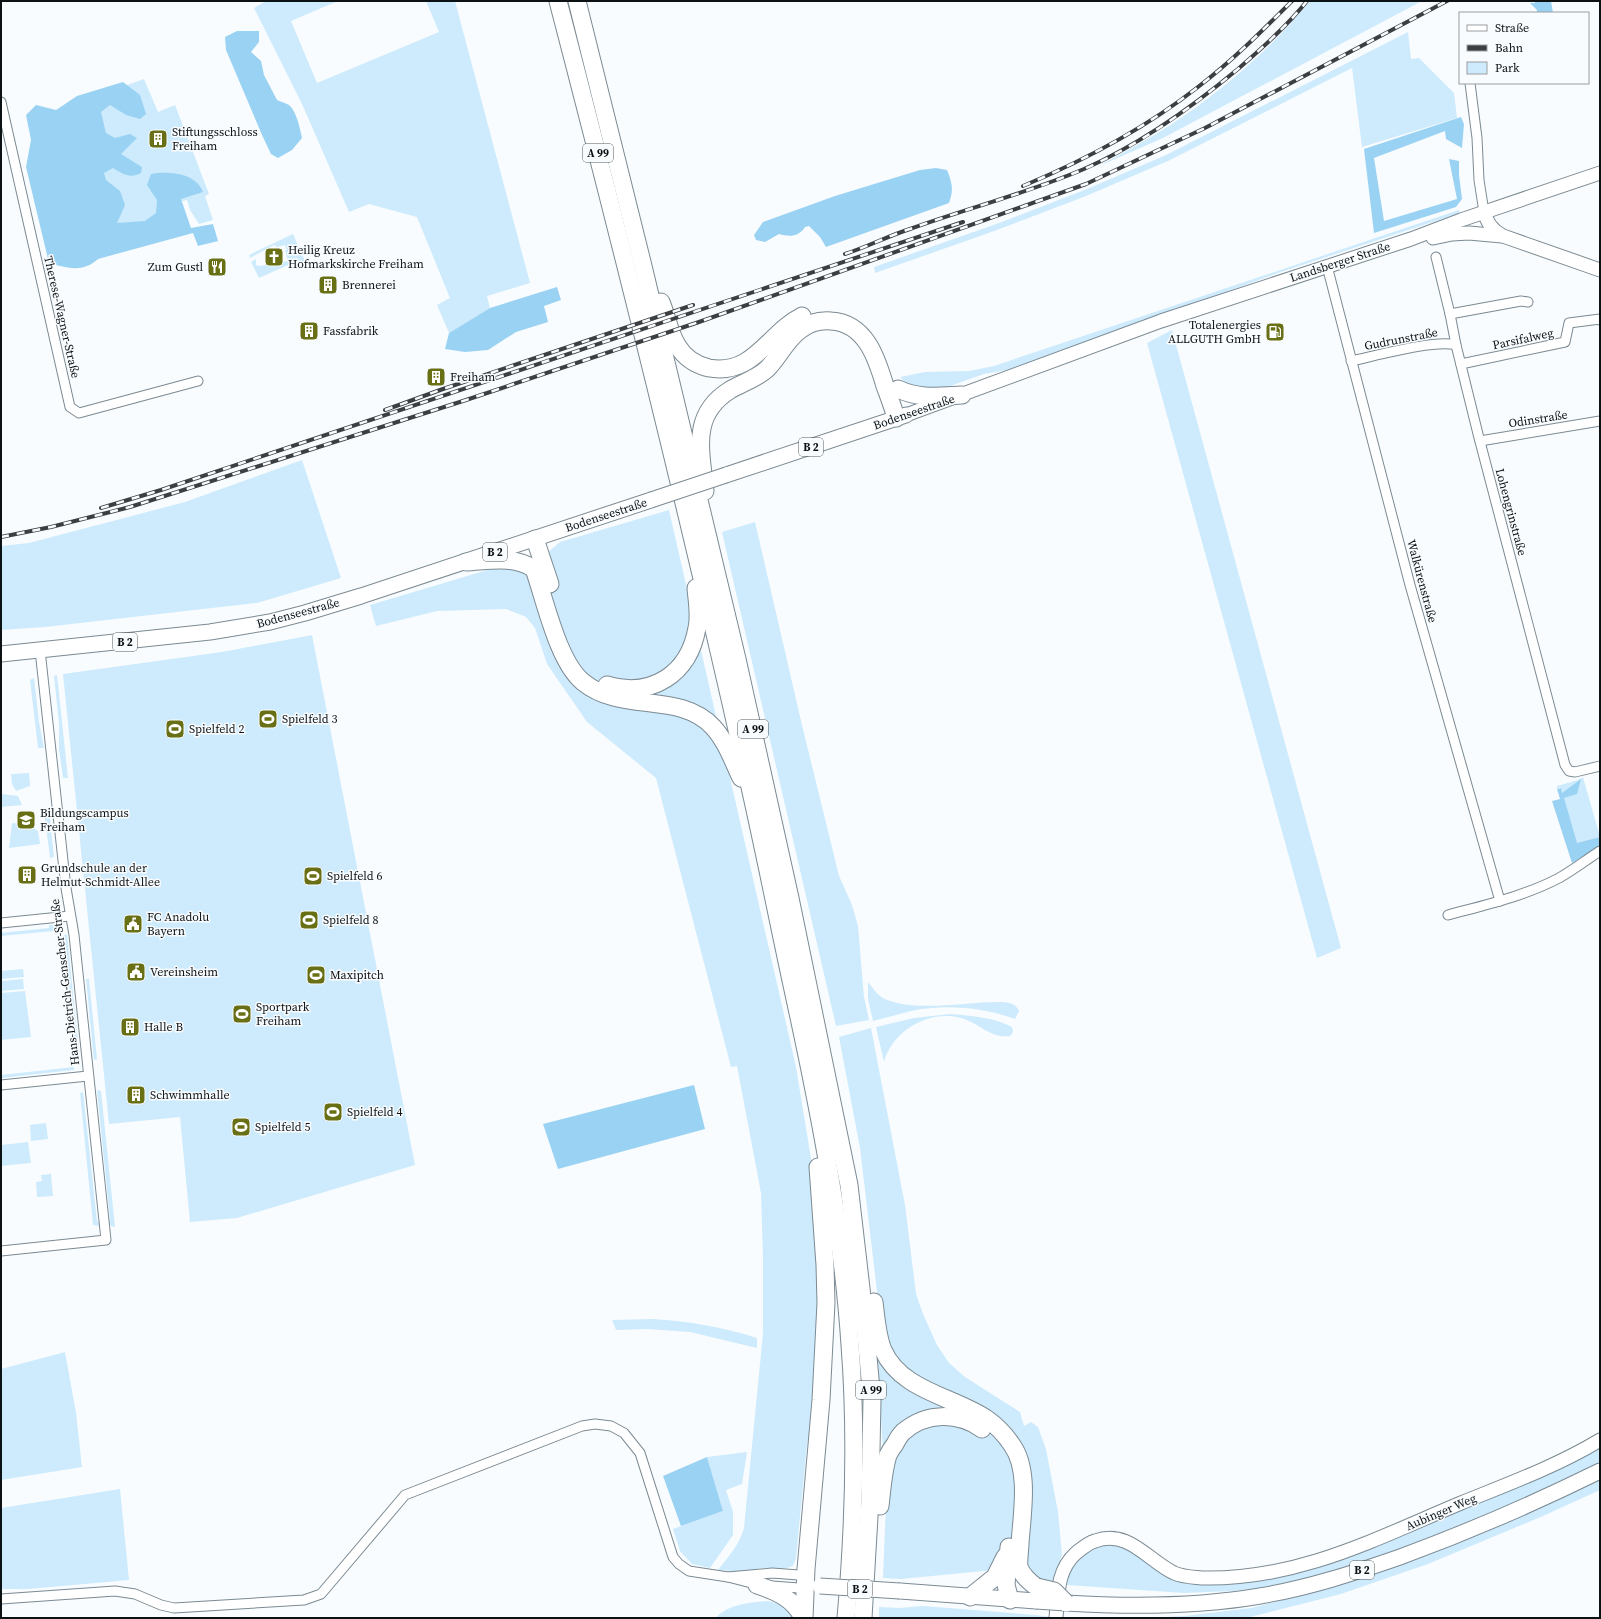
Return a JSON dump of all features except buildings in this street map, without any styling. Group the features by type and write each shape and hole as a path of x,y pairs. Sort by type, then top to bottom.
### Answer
{"highway":[{"name":"A 99","path":"558,1 695,544 754,807 825,1143 841,1251 850,1345 853,1402 854,1499 846,1618"},
{"name":"A 99","path":"577,1 643,266 712,561 737,659 790,898 849,1185 872,1400 870,1500 863,1618"},
{"path":"643,266 663,307 678,346 692,361 704,367 722,369 746,363 757,355 784,328 807,314 826,310 845,313 854,317 876,334 884,350 885,368 901,416"},
{"path":"712,561 700,442 702,424 711,406 729,391 766,370 798,330 805,326 820,322 835,321 842,323 861,334 885,368"},
{"path":"892,390 925,397 962,395"},
{"path":"530,540 537,569 575,656 582,667 594,678 607,685 622,689 638,689 651,686 670,678 683,664 695,641 698,626 698,612 695,544"},
{"path":"466,562 506,559 537,569"},
{"path":"547,591 563,653 568,663 583,682 602,694 620,700 674,706 697,714 713,727 724,744 754,807"},
{"path":"803,1618 813,1585 826,1303 820,1181 815,1137 815,1091"},
{"path":"849,1185 864,1234 882,1348 888,1358 910,1381 987,1419 1001,1431 1013,1446 1021,1464 1024,1485 1018,1586 1010,1600"},
{"path":"865,1597 875,1564 883,1478 889,1454 902,1432 928,1418 943,1416 972,1422 993,1437 1004,1451 1011,1473 1013,1501 1006,1585 1010,1600"},
{"path":"970,1597 995,1577 1002,1566 1009,1545"},
{"path":"1019,1567 1037,1594 1054,1591 1072,1604"},
{"path":"754,1581 787,1598 798,1608 803,1618"}],"main road":[{"name":"Bodenseestraße","path":"1,654 210,632 270,622 305,613 466,562 901,416"},
{"name":"B 2","path":"1072,1604 1141,1606 1189,1604 1254,1597 1308,1586 1368,1568 1442,1541 1487,1523 1600,1471"},
{"name":"B 2","path":"813,1585 1010,1600 1037,1594"}],"street":[{"path":"1470,84 1477,138 1479,180 1484,212 1490,226 1503,236 1600,270"},
{"name":"Therese-Wagner-Straße","path":"1,102 70,407 79,413 198,381"},
{"name":"Landsberger Straße","path":"1196,309 1411,239 1484,212 1600,173"},
{"path":"1411,239 1469,233 1503,236"},
{"name":"Lohengrinstraße","path":"1436,257 1460,364 1565,766 1569,771 1575,772 1600,766"},
{"name":"Walkürenstraße","path":"1327,266 1440,696 1500,902"},
{"path":"1450,314 1521,301 1528,302"},
{"name":"Bodenseestraße","path":"901,416 1196,309"},
{"name":"Parsifalweg","path":"1460,364 1565,342 1569,323 1600,319"},
{"name":"Gudrunstraße","path":"1351,361 1448,343 1456,345"},
{"name":"Odinstraße","path":"1480,441 1600,421"},
{"name":"Hans-Dietrich-Genscher-Straße","path":"1,1251 106,1240 74,935 70,916 40,650"},
{"path":"1448,915 1500,902 1560,877 1600,851"},
{"path":"1,924 70,916"},
{"path":"1,1085 88,1076"},
{"path":"1,1599 115,1591 135,1594 160,1605 174,1608 304,1600 321,1594 405,1496 582,1426 596,1424 612,1426 624,1432 640,1453 673,1557 688,1571 799,1588 813,1585"},
{"name":"Aubinger Weg","path":"1056,1618 1059,1582 1062,1573 1070,1559 1082,1548 1095,1541 1111,1538 1126,1541 1137,1546 1172,1572 1183,1576 1202,1578 1236,1577 1277,1571 1317,1562 1358,1547 1558,1462 1600,1440"},
{"path":"754,1581 772,1573 800,1575 813,1585"}],"green space":[{"path":"266,1 338,1 291,21 317,83 439,32 426,1 455,1 530,283 487,296 490,308 449,333 437,305 450,298 417,217 369,204 349,212 302,104 254,8"},
{"path":"1310,1 1422,1 1163,138 1097,167 1170,125 1224,86 1263,52"},
{"path":"1408,32 1411,59 1419,58 1454,93 1457,118 1362,147 1352,68 1168,161 1086,196 997,230 875,273 874,267 999,223 1087,189 1166,155"},
{"path":"144,79 158,112 175,105 209,194 205,196 213,220 199,224 190,210 187,200 179,202 103,254 56,110"},
{"path":"1459,210 1460,213 1281,272 1007,370 984,374 936,391 907,385 900,377 925,372 969,371 994,366"},
{"path":"293,234 305,261 299,264 297,261 259,278 251,262 256,259 256,265 259,266 288,261 285,245 277,247 274,245 250,258 249,255"},
{"path":"1172,330 1341,948 1317,958 1147,343"},
{"path":"302,460 341,578 257,603 45,627 1,630 1,546 29,543 185,502"},
{"path":"669,510 796,1067 814,1177 822,1269 815,1413 807,1444 796,1558 793,1566 784,1569 761,1568 746,1572 718,1570 737,1545 744,1528 763,1333 761,1193 737,1066 731,1067 656,778 587,722 547,664 535,628 526,617 506,609 437,611 376,626 370,605 548,552 560,542"},
{"path":"755,522 839,876 852,905 858,926 864,997 869,1020 836,1026 722,532"},
{"name":"Sportpark Freiham","path":"312,635 415,1165 237,1218 190,1222 180,1117 109,1124 63,674 222,652"},
{"path":"57,675 68,778 63,778 59,749 59,723 54,676"},
{"path":"34,678 39,722 44,748 38,748 30,680"},
{"path":"29,773 30,786 16,791 12,784 11,774"},
{"path":"1583,777 1600,837 1577,844 1563,798 1581,780 1562,793 1560,787 1557,789 1557,786"},
{"path":"1,794 18,796 22,805 1,807"},
{"path":"49,810 54,857 50,858 44,811"},
{"path":"12,823 28,825 38,831 40,844 9,848"},
{"path":"49,925 54,925 54,931 1,936 1,933 49,928"},
{"path":"64,935 67,935 80,1062 77,1062"},
{"path":"23,969 24,977 1,979 1,971"},
{"path":"23,979 24,989 1,991 1,981"},
{"path":"86,979 89,979 97,1059 94,1060"},
{"path":"868,982 882,998 898,1003 927,1006 1003,1002 1013,1004 1019,1011 1015,1019 977,1009 950,1007 911,1011 873,1021 868,999"},
{"path":"25,991 31,1037 1,1040 1,993"},
{"path":"950,1014 966,1015 997,1021 1012,1027 1013,1032 1010,1036 997,1035 961,1018 949,1016 937,1017 925,1020 903,1032 888,1051 884,1062 876,1027 914,1018"},
{"path":"871,1028 905,1205 916,1294 937,1345 949,1363 965,1377 1020,1412 1024,1426 1031,1422 1038,1427 1046,1449 1058,1512 1062,1555 1051,1585 1046,1585 1025,1567 901,1579 883,1578 886,1505 877,1347 877,1291 860,1148 839,1037"},
{"path":"74,1067 74,1070 1,1078 1,1075"},
{"path":"97,1090 101,1091 115,1227 111,1226 108,1221 110,1220"},
{"path":"83,1092 97,1221 99,1222 100,1226 93,1225 80,1093"},
{"path":"46,1123 48,1139 31,1141 30,1125"},
{"path":"28,1142 31,1163 1,1166 1,1145"},
{"path":"51,1174 53,1196 37,1197 36,1182 42,1181 41,1175"},
{"path":"653,1319 705,1325 744,1334 757,1338 757,1348 690,1332 647,1329 616,1330 612,1320"},
{"path":"65,1352 76,1413 82,1467 1,1480 1,1369"},
{"path":"1600,1446 1600,1467 1504,1512 1345,1570 1260,1588 1233,1591 1184,1593 1067,1585 1068,1571 1080,1557 1090,1549 1105,1546 1119,1546 1129,1550 1168,1575 1293,1571"},
{"path":"747,1452 742,1484 726,1490 733,1512 733,1535 710,1568 692,1564 680,1551 673,1529 723,1511 707,1457"},
{"path":"1600,1478 1600,1490 1543,1516 1428,1564 1341,1594 1246,1618 1143,1618 1184,1616 1251,1608 1300,1596 1391,1567"},
{"path":"120,1489 129,1580 29,1589 1,1589 1,1508"},
{"path":"767,1601 778,1604 795,1612 795,1618 716,1618 721,1613 733,1607"},
{"path":"923,1606 1036,1615 1051,1618 879,1618 879,1607 899,1608"}],"shaded area":[{"path":"1535,1 1551,1 1553,12 1537,12 1537,10 1530,3 1535,3"},
{"path":"237,31 259,31 259,42 251,52 261,61 264,75 277,100 289,105 292,108 298,121 302,138 292,150 278,158 271,154 226,50 225,37"},
{"path":"123,82 140,95 146,114 140,119 126,115 110,105 101,112 106,133 115,138 130,134 137,138 121,154 142,167 141,173 133,176 123,174 113,168 104,173 106,180 120,191 125,205 117,223 145,221 156,213 157,200 147,185 151,174 174,173 188,177 199,186 203,192 181,199 191,228 213,224 218,241 198,246 193,233 98,259 81,268 68,268 49,263 26,167 31,140 26,115 36,105 56,110 77,96"},
{"path":"1461,117 1464,124 1462,148 1446,139 1445,131 1374,158 1384,221 1457,199 1449,159 1459,161 1462,199 1456,207 1374,233 1364,149"},
{"path":"936,168 947,170 949,174 952,190 949,203 826,247 820,237 809,226 805,227 800,233 790,236 779,234 765,242 756,240 754,235 763,222 835,196 920,170"},
{"path":"557,287 561,300 544,306 548,322 516,332 488,350 465,352 445,349 449,333 490,308"},
{"path":"1581,779 1577,794 1564,798 1577,843 1600,837 1600,846 1572,863 1552,801 1560,799 1557,789 1561,788 1562,793"},
{"path":"694,1085 705,1129 558,1169 543,1124"},
{"path":"707,1457 723,1511 681,1526 663,1476"}],"railway":[{"path":"1023,186 1068,166 1114,142 1158,116 1211,77 1258,35 1292,1"},
{"path":"845,254 902,232 1063,178 1126,148 1184,111 1238,69 1274,36 1307,1"},
{"path":"1,537 51,527 130,507 463,401 699,322 1086,184 1205,128 1447,1"},
{"path":"101,508 161,490 963,222"},
{"path":"385,410 693,305"}],"place":[{"name":"Stiftungsschloss Freiham","path":"158,139"},
{"name":"Heilig Kreuz Hofmarkskirche Freiham","path":"274,257"},
{"name":"Zum Gustl","path":"217,267"},
{"name":"Brennerei","path":"328,285"},
{"name":"Fassfabrik","path":"309,331"},
{"name":"Totalenergies ALLGUTH GmbH","path":"1275,332"},
{"name":"Freiham","path":"436,377"},
{"name":"Spielfeld 3","path":"268,719"},
{"name":"Spielfeld 2","path":"175,729"},
{"name":"Bildungscampus Freiham","path":"26,820"},
{"name":"Grundschule an der Helmut-Schmidt-Allee","path":"27,875"},
{"name":"Spielfeld 6","path":"313,876"},
{"name":"Spielfeld 8","path":"309,920"},
{"name":"FC Anadolu Bayern","path":"133,924"},
{"name":"Vereinsheim","path":"136,972"},
{"name":"Maxipitch","path":"316,975"},
{"name":"Sportpark Freiham","path":"242,1014"},
{"name":"Halle B","path":"130,1027"},
{"name":"Schwimmhalle","path":"136,1095"},
{"name":"Spielfeld 4","path":"333,1112"},
{"name":"Spielfeld 5","path":"241,1127"}]}
